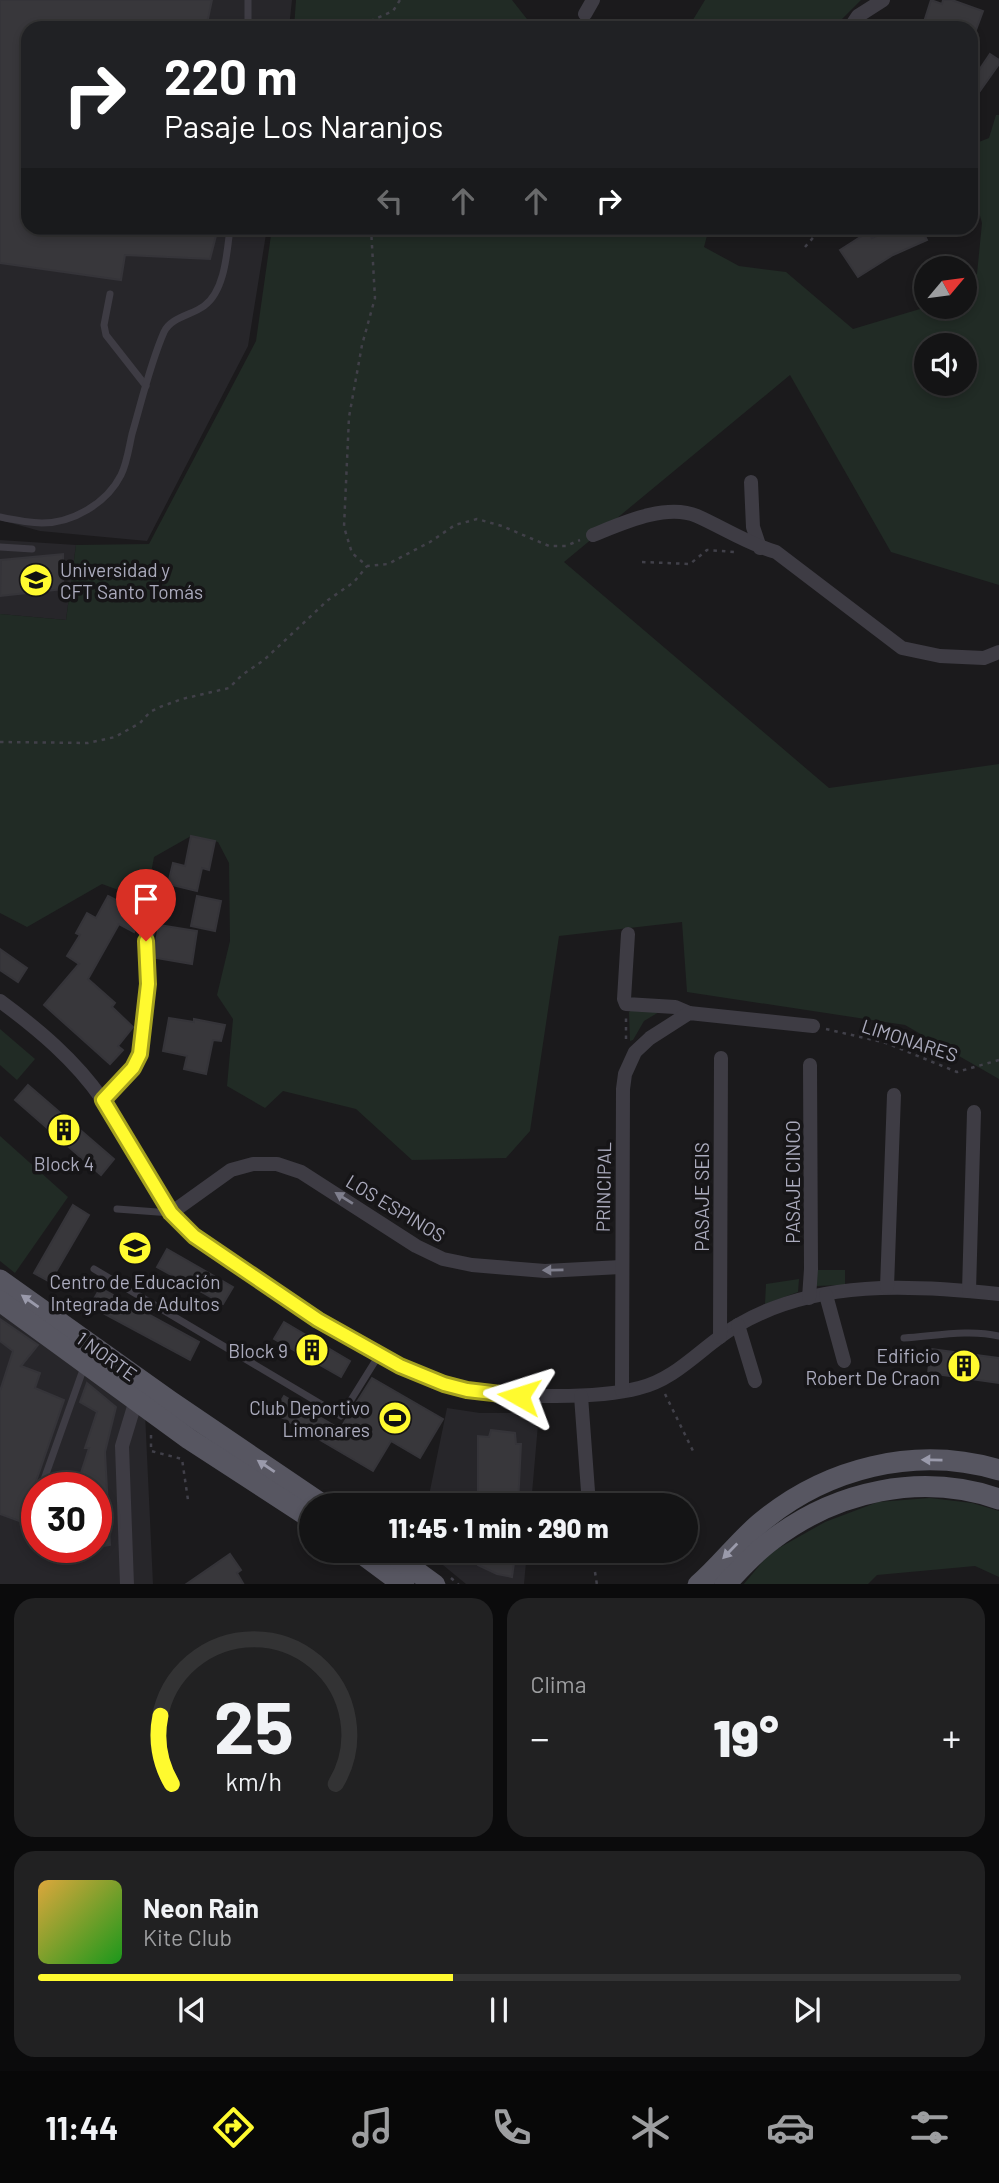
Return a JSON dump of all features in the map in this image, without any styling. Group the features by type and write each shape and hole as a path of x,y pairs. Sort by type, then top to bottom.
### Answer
{"main road":[{"name":"1 NORTE","path":"0,1280 144,1398"},
{"name":"1 NORTE","path":"0,1301 85,1363 144,1398"},
{"path":"144,1398 303,1493"},
{"path":"144,1398 189,1438 299,1510"},
{"path":"698,1584 760,1523 808,1491 840,1476 874,1466 920,1460 966,1463 999,1470"},
{"path":"725,1584 771,1541 820,1510 851,1498 883,1490 927,1487 971,1491 999,1499"},
{"path":"376,1563 404,1584"},
{"path":"405,1563 435,1584"}],"street":[{"path":"585,14 593,0"},
{"path":"855,21 873,4 883,0"},
{"path":"751,482 753,527 760,548"},
{"path":"593,535 628,521 662,512 694,515 760,548 776,552 902,648 940,656 984,658 999,653"},
{"path":"103,1100 133,1068 140,1054 148,984 146,941 156,887"},
{"path":"628,934 624,999 626,1004 675,1007 689,1013 813,1026"},
{"path":"0,1001 27,1021 67,1058 103,1100 171,1213 194,1236 318,1320 379,1355 422,1376 467,1390 519,1396 581,1396 635,1389 670,1375 720,1336 778,1306 858,1289 887,1287 999,1294"},
{"name":"PRINCIPAL","path":"622,1391 621,1268 625,1074 635,1052 649,1038 689,1013"},
{"name":"PASAJE SEIS","path":"720,1336 721,1058"},
{"name":"PASAJE CINCO","path":"809,1298 810,1065"},
{"path":"887,1287 894,1095"},
{"path":"969,1291 974,1112"},
{"name":"LOS ESPINOS","path":"171,1213 231,1170 253,1164 277,1164 301,1172 416,1245 443,1259 472,1265 545,1271 621,1268"},
{"path":"825,1295 844,1361"},
{"path":"738,1325 755,1381"},
{"path":"581,1396 588,1493"},
{"path":"127,1584 122,1446 144,1398"}],"lane":[{"path":"248,0 248,21"},
{"path":"0,517 44,523 75,516 97,504 109,492 121,475 146,386 166,328 205,306 219,287 229,235"},
{"path":"110,294 104,324 106,335 146,386"},
{"path":"0,547 32,549"},
{"path":"117,1209 171,1213"},
{"path":"94,1269 341,1416 379,1355"},
{"path":"904,1338 957,1334 999,1336"},
{"path":"47,1472 85,1363"}],"path":[{"path":"371,21 393,11 400,0"},
{"path":"367,566 352,553 344,527 349,417 362,345 375,298 371,235"},
{"path":"805,247 815,235"},
{"path":"0,742 88,743 115,737 160,707 229,688 264,660 328,600 354,582 367,566 388,564 430,542 455,525 477,519 502,526 549,546 566,546 593,535"},
{"path":"642,562 690,564 707,550 733,552 760,548"},
{"name":"LIMONARES","path":"813,1026 886,1043 957,1072 999,1060"},
{"path":"659,1381 695,1455"},
{"path":"144,1398 151,1451 182,1459 188,1500"}],"shaded area":[{"path":"0,0 292,0 290,21 21,21 21,235 266,235 248,346 147,541 40,531 0,520"},
{"path":"296,0 512,0 528,21 294,21"},
{"path":"705,0 861,0 840,21 692,21"},
{"path":"996,115 999,115 999,585 891,552 790,375 564,562 829,788 999,764 999,1079 905,1025 687,992 682,922 559,936 530,1131 506,1158 412,1160 356,1109 283,1091 265,1108 227,1086 233,1019 217,995 230,941 229,863 218,842 191,836 154,857 146,900 102,884 27,927 0,913 0,614 66,620 76,545 149,544 256,341 271,235 707,235 704,247 739,266 786,272 853,329 914,311 914,319 977,319 977,274 982,223 978,209 978,142 989,138"},
{"name":"Universidad y CFT Santo Tomás","path":"0,540 76,545 66,620 0,614"},
{"path":"664,1009 644,1021 630,1041 629,1012"},
{"path":"0,1029 35,1059 17,1080 0,1065"},
{"path":"0,1136 68,1197 15,1273 0,1261"},
{"path":"815,1270 845,1270 845,1285 815,1286"},
{"path":"799,1279 798,1292 765,1304 766,1284"},
{"path":"0,1311 145,1413 153,1584 0,1584"},
{"path":"447,1408 480,1413 539,1413 532,1493 429,1493"},
{"path":"930,1498 972,1503 999,1511 999,1577 975,1566 877,1575 868,1584 744,1584 770,1553 825,1522 878,1502"},
{"path":"441,1563 526,1563 524,1584 466,1584"}],"building":[{"path":"0,0 212,0 208,21 21,21 21,235 216,235 210,259 125,255 121,280 0,263"},
{"path":"931,0 942,4 943,0 952,0 983,11 978,25 978,21 924,21"},
{"path":"990,54 999,60 980,91 978,72"},
{"path":"863,235 870,235 872,238 879,235 924,235 927,240 893,255 858,277 840,250"},
{"path":"63,554 63,589 0,596 1,560"},
{"path":"191,836 215,841 209,870 202,868 197,891 168,884 173,863 185,866"},
{"path":"108,896 141,913 134,932 119,924 88,979 115,1003 112,1007 133,1027 118,1046 123,1050 110,1064 44,1005 79,964 67,956 80,935 76,933 87,913 96,918"},
{"path":"197,896 221,901 215,931 191,926"},
{"path":"159,925 197,931 192,964 156,958"},
{"path":"0,949 27,968 18,982 0,970"},
{"path":"169,1018 194,1022 194,1019 225,1025 221,1041 213,1040 206,1074 184,1069 187,1056 163,1051"},
{"name":"Block 4","path":"28,1085 114,1159 101,1175 15,1100"},
{"path":"73,1205 89,1215 50,1282 34,1273"},
{"path":"167,1249 233,1287 223,1304 157,1267"},
{"path":"100,1288 199,1342 190,1360 90,1306"},
{"path":"0,1319 38,1345 21,1366 40,1373 35,1388 64,1400 39,1472 21,1472 21,1522 0,1514 0,1391 13,1351 0,1341"},
{"name":"Block 9","path":"284,1322 350,1361 341,1377 274,1339"},
{"name":"Edificio Robert De Craon","path":"931,1349 999,1358 999,1383 928,1373"},
{"path":"372,1378 443,1419 420,1458 391,1441 373,1471 274,1413 284,1396 340,1429"},
{"path":"87,1383 116,1407 105,1452 106,1472 81,1472 89,1448 85,1448 97,1412 80,1402"},
{"path":"491,1430 515,1433 516,1444 521,1444 519,1493 478,1493 478,1436 489,1437"},
{"path":"230,1554 241,1570 237,1573 243,1584 186,1584"},
{"path":"514,1563 512,1577 497,1574 478,1565"}],"place":[{"name":"Universidad y CFT Santo Tomás","path":"36,580"},
{"name":"Block 4","path":"64,1130"},
{"name":"Centro de Educación Integrada de Adultos","path":"135,1248"},
{"name":"Block 9","path":"312,1350"},
{"name":"Edificio Robert De Craon","path":"964,1366"},
{"name":"Club Deportivo Limonares","path":"395,1418"}],"route":[{"path":"146,941 148,984 140,1054 133,1068 103,1100 171,1213 194,1236 318,1320 400,1366 444,1384 467,1390 519,1396"}]}
